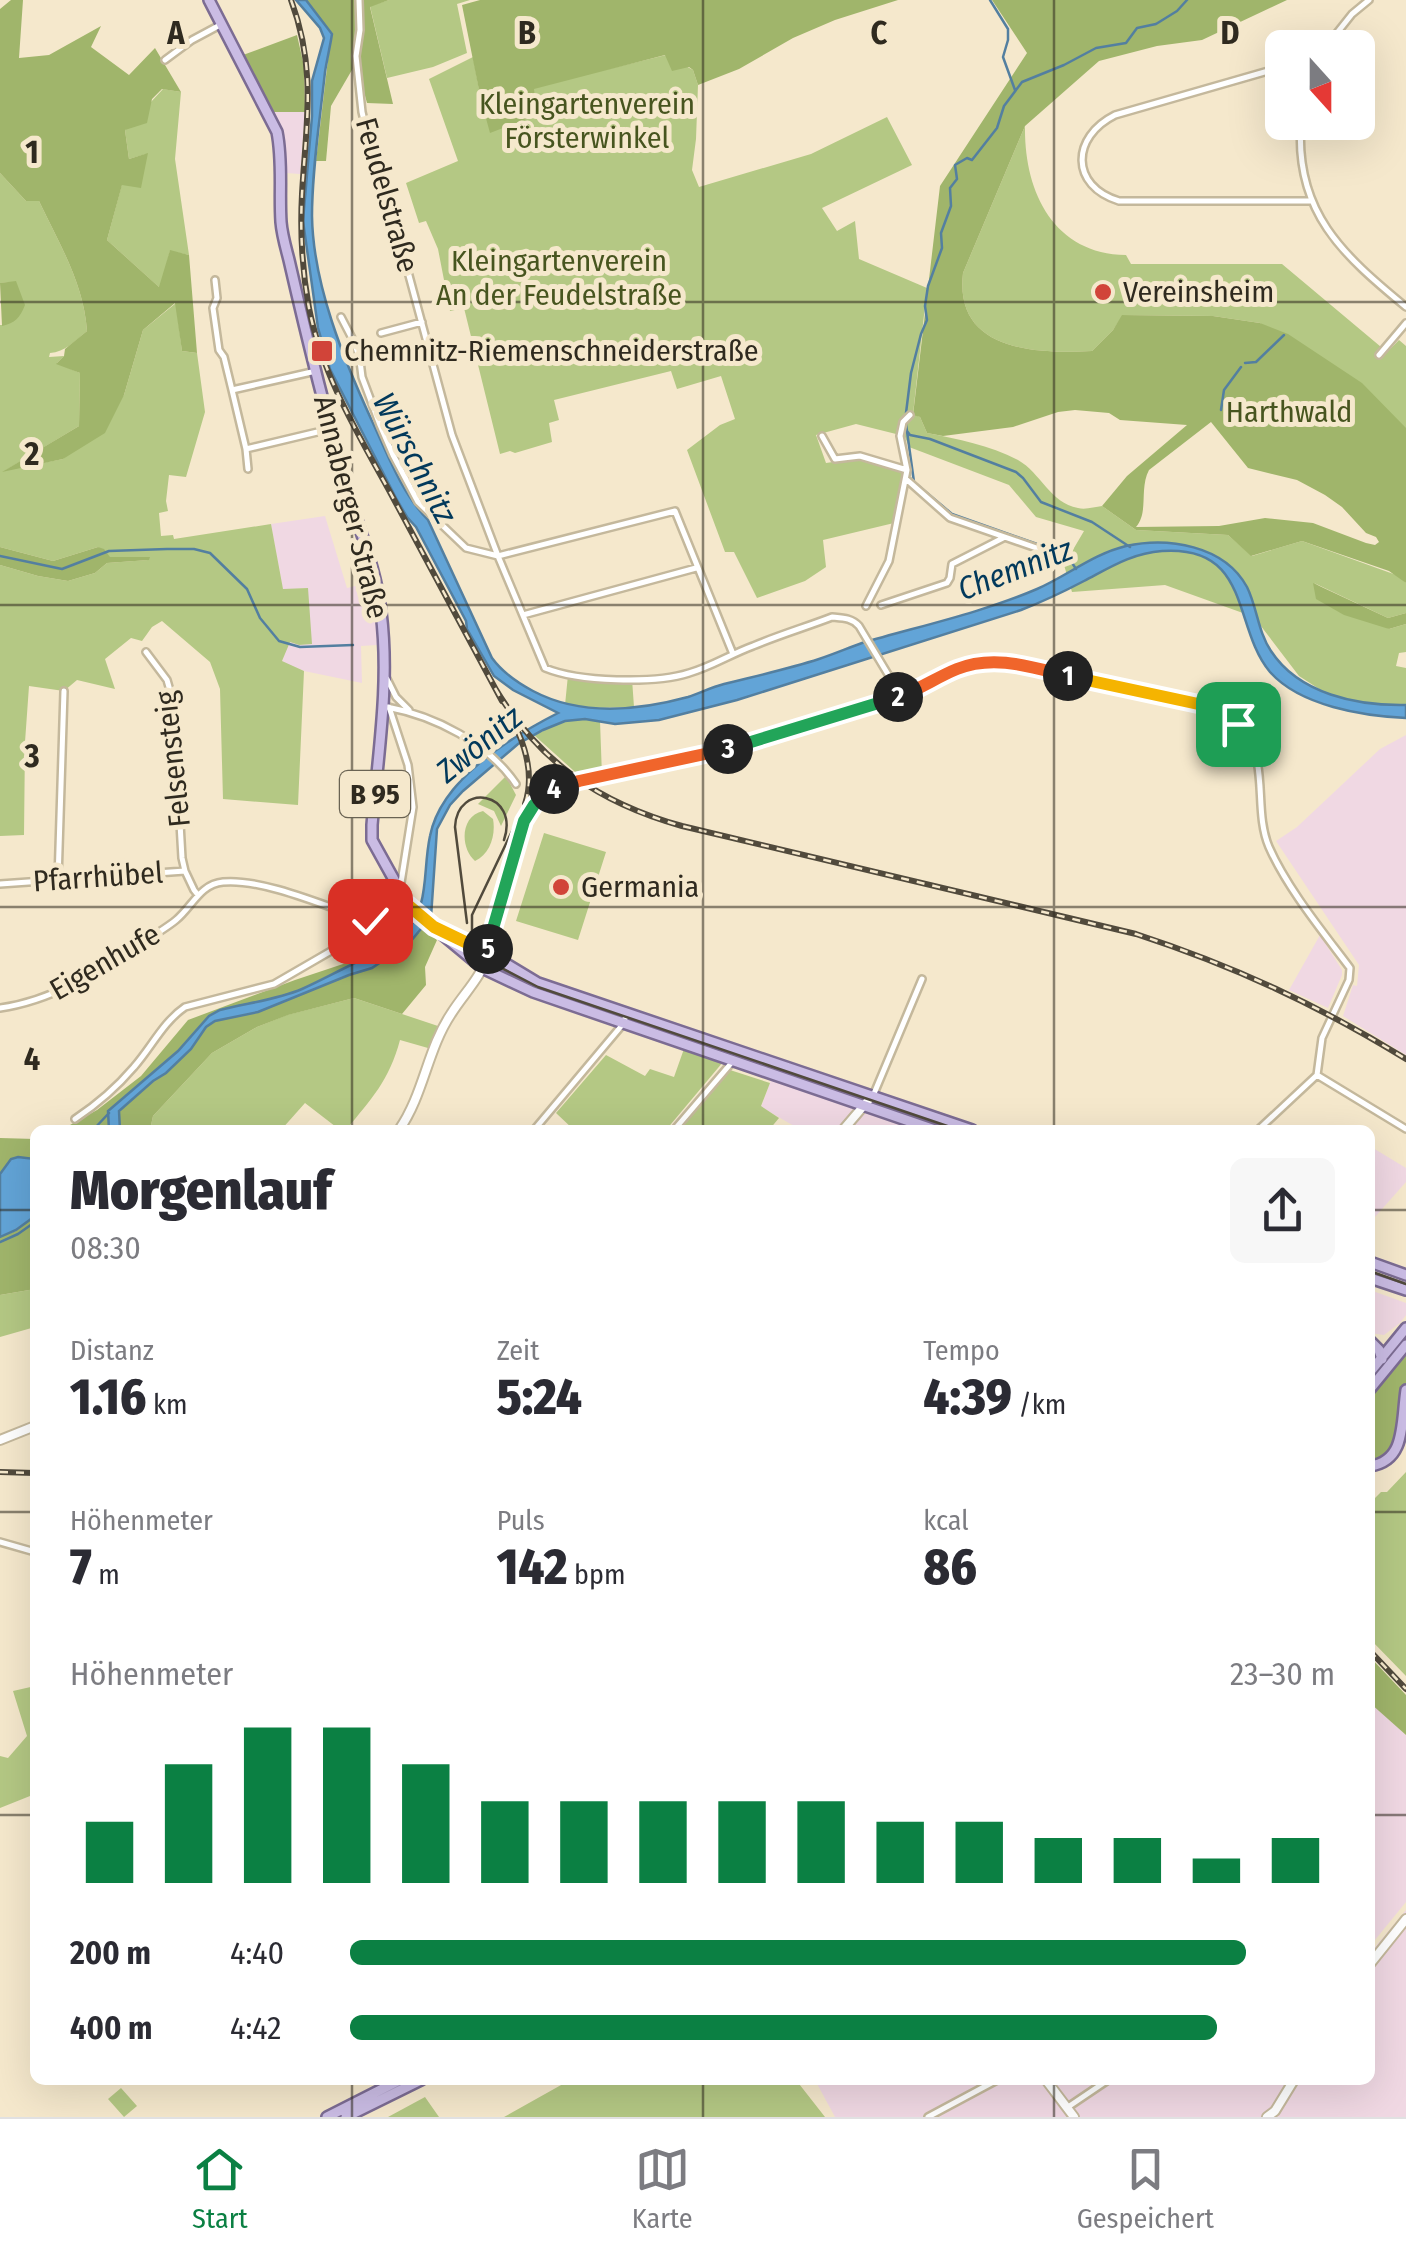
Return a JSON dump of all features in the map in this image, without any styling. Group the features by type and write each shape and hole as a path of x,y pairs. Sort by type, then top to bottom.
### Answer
{"main road":[{"name":"Annaberger Straße","path":"209,0 277,132 282,154 282,225 330,429 381,609 386,706 372,840 412,909 484,968 514,984 869,1101 923,1125"},
{"name":"Annaberger Straße","path":"431,925 538,983 733,1061 954,1125"},
{"path":"402,1125 448,1017 484,968 488,953"},
{"path":"847,1125 869,1101"},
{"path":"1375,1264 1406,1275"},
{"path":"1375,1280 1406,1290"},
{"path":"1375,1341 1404,1330"},
{"path":"1375,1366 1404,1330"},
{"path":"1375,1383 1406,1345"},
{"path":"1375,1346 1382,1357 1375,1380"},
{"path":"1375,1464 1392,1460 1404,1447 1406,1390"},
{"path":"0,1440 30,1428"},
{"path":"1375,1958 1406,1919"},
{"path":"327,2117 390,2085"},
{"path":"346,2117 411,2085"},
{"path":"1050,2085 1074,2117"},
{"path":"1267,2117 1291,2085"}],"street":[{"name":"Feudelstraße","path":"358,0 360,30 356,56 362,112 424,322 452,434 544,668 556,673 608,678 670,678 832,618 854,620 901,696"},
{"path":"1340,30 1369,0"},
{"path":"165,60 220,25"},
{"path":"1265,72 1101,122 1090,134 1083,162 1093,186 1120,201 1312,201"},
{"path":"1300,140 1304,178 1333,239 1406,307"},
{"path":"214,280 215,324 248,469"},
{"path":"341,317 355,344 362,377 380,425 418,502 466,548 498,556 675,511 732,654"},
{"path":"382,333 424,322"},
{"path":"1379,355 1406,322"},
{"path":"232,390 316,371"},
{"path":"866,606 889,561 907,470 900,436 903,422 910,415"},
{"path":"246,449 330,429"},
{"path":"822,436 835,459 860,456 907,470"},
{"path":"906,479 950,518 1048,552"},
{"path":"881,605 948,582 952,564 1003,538"},
{"path":"524,615 696,568"},
{"name":"Felsensteig","path":"146,652 166,680 173,701 185,871"},
{"path":"488,953 522,829 534,805 550,790 738,747 901,696 978,662 1001,662 1203,705 1238,724 1251,742 1257,756 1264,832 1271,850 1306,908 1350,968 1349,980 1322,1038 1317,1074 1263,1125"},
{"path":"385,675 396,697 411,712"},
{"path":"58,880 64,691"},
{"path":"386,706 437,723 480,746 516,784"},
{"path":"386,706 408,765 413,808 400,890"},
{"name":"Pfarrhübel","path":"0,884 185,871 198,894 213,884 254,884 374,922"},
{"name":"Eigenhufe","path":"0,1008 38,1000 96,971 177,920 198,894"},
{"path":"75,1119 120,1082 185,1008 274,984 369,929 374,922 412,909"},
{"path":"869,1101 922,979"},
{"path":"538,1125 625,1019"},
{"path":"678,1125 733,1061"},
{"path":"1317,1074 1406,1129"},
{"path":"0,1542 30,1551"},
{"path":"928,2117 988,2085"},
{"path":"1068,2107 1101,2085"}],"shaded area":[{"path":"274,112 305,112 300,174 286,173 282,135"},
{"path":"325,516 347,588 371,582 376,604 377,645 361,646 362,683 304,671 282,662 307,588 283,590 271,524"},
{"path":"1406,735 1406,1055 1343,1016 1353,985 1357,986 1359,965 1276,841 1297,827 1380,749"},
{"path":"1320,935 1342,970 1328,1008 1289,990"},
{"path":"771,1080 847,1099 921,1125 792,1125 761,1107"},
{"path":"1375,1149 1406,1168 1406,1182 1375,1217"},
{"path":"1375,1292 1406,1303 1406,1315 1384,1335 1375,1334"},
{"path":"1375,1708 1406,1735 1406,1902 1375,1940"},
{"path":"1406,1910 1406,2117 835,2117 818,2085 1375,2085 1375,1947"}],"green space":[{"path":"11,0 23,0 19,58 49,55 101,26 91,47 129,75 155,48 181,92 162,89 152,99 147,123 125,130 129,159 148,153 141,188 122,185 107,240 159,287 170,250 189,255 197,353 182,351 175,303 143,330 124,395 105,433 63,459 2,472 79,426 80,373 56,364 65,349 87,331 76,280 39,201 26,201 0,173 0,9"},
{"path":"306,0 389,0 370,7 393,104 367,103 356,63 331,106 326,161 316,161 331,34"},
{"path":"389,0 470,0 457,4 467,53 433,67 387,78 370,6"},
{"path":"480,0 898,0 835,20 793,38 739,69 698,85 693,70 689,67 672,71 665,55 534,89 537,115 490,133 462,5"},
{"name":"Harthwald","path":"992,0 1287,0 1202,40 1157,46 1099,61 1025,126 963,273 964,299 971,319 985,333 1003,342 1047,351 1092,351 1122,315 1213,316 1260,323 1288,334 1362,383 1406,428 1406,583 1389,571 1302,541 1251,556 1228,535 1136,530 1102,506 1127,476 1187,425 1120,420 1109,413 1075,410 1013,427 943,436 927,433 920,417 913,415 940,186 1027,53","holes":["1211,422 1248,468 1297,480 1325,495 1379,542 1366,543 1313,523 1265,518 1219,526 1136,527 1149,470"]},
{"path":"297,35 304,66 305,112 274,112 243,55"},
{"path":"666,55 693,70 698,85 692,170 699,187 811,154 887,117 912,165 822,208 837,231 855,221 859,259 927,288 913,414 920,417 927,433 973,443 1018,460 1068,505 1081,509 1102,506 1136,530 1228,535 1252,556 1302,541 1399,576 1406,583 1406,613 1388,618 1314,583 1389,629 1406,624 1406,652 1399,653 1396,666 1406,668 1406,710 1385,709 1327,694 1299,676 1254,617 1165,585 1072,592 1064,565 1084,531 1036,517 1009,485 909,447 900,435 856,424 816,435 826,463 860,458 903,469 894,523 823,540 826,567 805,581 757,598 734,552 725,552 687,450 720,425 735,419 721,376 677,389 671,371 554,400 559,420 549,423 552,442 500,454 464,308 450,311 438,249 426,221 419,223 406,183 458,161 429,79 473,57 481,100"},
{"path":"163,89 181,92 175,159 189,255 170,251 160,288 107,240 122,184 146,154 129,159 125,130"},
{"path":"1025,126 1030,173 1037,195 1062,231 1079,244 1126,255 1131,264 1282,264 1387,352 1399,340 1406,346 1406,429 1260,323 1213,316 1123,315 1092,351 1024,348 985,333 971,319 964,299 963,273"},
{"path":"0,173 26,201 39,201 76,280 87,331 49,357 64,356 57,363 80,373 79,426 6,470 63,459 124,395 143,330 176,303 182,351 197,353 205,412 186,477 169,475 168,511 159,513 161,536 173,535 174,539 271,524 283,589 308,588 312,644 290,642 282,661 304,671 298,805 223,799 220,689 210,662 162,621 142,641 131,638 105,659 115,689 77,680 64,691 29,686 24,835 0,836 0,565 68,581 95,573 107,563 149,557 109,557 98,547 53,561 0,547 0,325 16,282 0,283"},
{"path":"16,281 25,305 16,319 2,326 0,283"},
{"path":"0,547 53,561 98,547 110,557 150,557 107,563 95,573 68,581 0,565"},
{"path":"1313,583 1388,618 1406,613 1406,624 1389,629 1344,615 1316,599"},
{"path":"568,675 632,679 634,707 565,705"},
{"path":"565,721 600,721 602,776 584,780 534,735"},
{"path":"506,776 516,795 501,826 494,811 478,804"},
{"path":"483,811 493,819 494,831 488,849 475,861 465,841 466,826 475,814"},
{"name":"Germania","path":"544,833 606,852 578,940 516,921"},
{"path":"409,926 419,933 423,928 437,940 425,967 426,985 402,1014 354,998 288,1015 257,1027 212,1053 153,1116 151,1125 70,1125 141,1076 188,1020 382,951 406,933"},
{"path":"354,998 441,1027 428,1048 400,1040 385,1078 350,1125 334,1125 305,1103 285,1125 151,1125 153,1116 212,1053 287,1015"},
{"path":"685,1046 723,1062 670,1125 569,1125 556,1113 606,1055 645,1076 650,1069 674,1077"},
{"path":"730,1070 770,1083 761,1106 779,1118 773,1125 682,1125"},
{"path":"0,1138 30,1139 30,1158 0,1174"},
{"path":"30,1220 30,1290 0,1295 0,1237"},
{"path":"30,1290 30,1328 0,1337 0,1295"},
{"path":"1406,1345 1406,1436 1394,1458 1375,1463 1375,1383"},
{"path":"1406,1472 1406,1676 1375,1644 1375,1498 1387,1492"},
{"path":"1375,1662 1406,1695 1406,1735 1375,1707"},
{"path":"30,1687 30,1796 0,1808 0,1756 8,1758 27,1736 13,1691"},
{"path":"561,2085 800,2085 825,2117 504,2117"},
{"path":"121,2088 137,2106 124,2117 108,2099"},
{"path":"425,2097 439,2117 388,2117"}],"water":[{"path":"296,0 306,0 332,34 312,216 318,269 332,322 390,460 410,498 428,520 492,658 521,684 551,699 589,708 669,702 994,605 1037,589 1114,550 1159,543 1210,553 1237,573 1247,587 1271,651 1297,678 1349,700 1406,705 1406,718 1333,707 1283,684 1258,654 1226,575 1212,561 1191,553 1162,551 1121,562 1021,610 737,700 659,720 615,724 585,719 565,721 518,744 450,805 437,829 431,917 410,942 372,968 258,1012 215,1021 166,1073 119,1111 120,1125 109,1125 108,1111 178,1051 209,1016 302,989 398,941 418,912 430,836 448,796 500,747 558,713 494,676 330,369 318,328 303,221 312,81 324,38"},
{"path":"30,1158 30,1220 0,1237 0,1174 11,1159"}],"waterway":[{"path":"990,0 1008,29 1003,57 1015,90"},
{"path":"906,413 911,373 927,320 928,286 942,248 941,233 951,206 950,188 957,179 955,165 967,158 972,160 997,128 1004,106 1022,82 1096,48 1126,43 1137,28 1156,24 1187,0"},
{"path":"1245,363 1256,362 1284,335"},
{"path":"1221,410 1224,390 1241,367"},
{"name":"Chemnitz","path":"906,424 914,482 952,514 1057,551"},
{"path":"907,431 1016,472 1041,502 1092,522 1130,547"},
{"path":"0,556 62,569 109,551 194,549 210,553 247,589 260,618 279,641 300,647 353,645"},
{"name":"Chemnitz","path":"1069,558 1076,569"},
{"path":"98,1125 109,1113"},
{"path":"0,1242 30,1226"}],"tram line":[{"path":"467,923 455,827 458,812 476,798 496,803 507,824 504,840"},
{"path":"525,804 472,915 472,938 486,960 538,987 944,1125"},
{"path":"1375,1273 1406,1284"}],"railway":[{"path":"291,0 307,73 301,237 315,333 354,426 502,701"},
{"path":"495,688 531,738 552,758 598,792 652,817 1136,934 1275,988 1406,1059"},
{"path":"518,732 528,768 525,804"},
{"path":"0,1472 30,1473"},
{"path":"1375,1656 1406,1689"}],"place":[{"name":"Vereinsheim","path":"1103,292"},
{"name":"Chemnitz-Riemenschneiderstraße","path":"322,351"},
{"name":"Germania","path":"561,887"}],"route":[{"path":"370,921 408,905 434,927 488,953 524,821 550,790 750,744 908,693 978,662 1021,665 1203,705 1238,724"}],"park label":[{"name":"Kleingartenverein Försterwinkel","path":"587,121"},
{"name":"Kleingartenverein An der Feudelstraße","path":"559,278"}],"water label":[{"name":"Würschnitz","path":"415,458"},
{"name":"Zwönitz","path":"479,744"}]}
